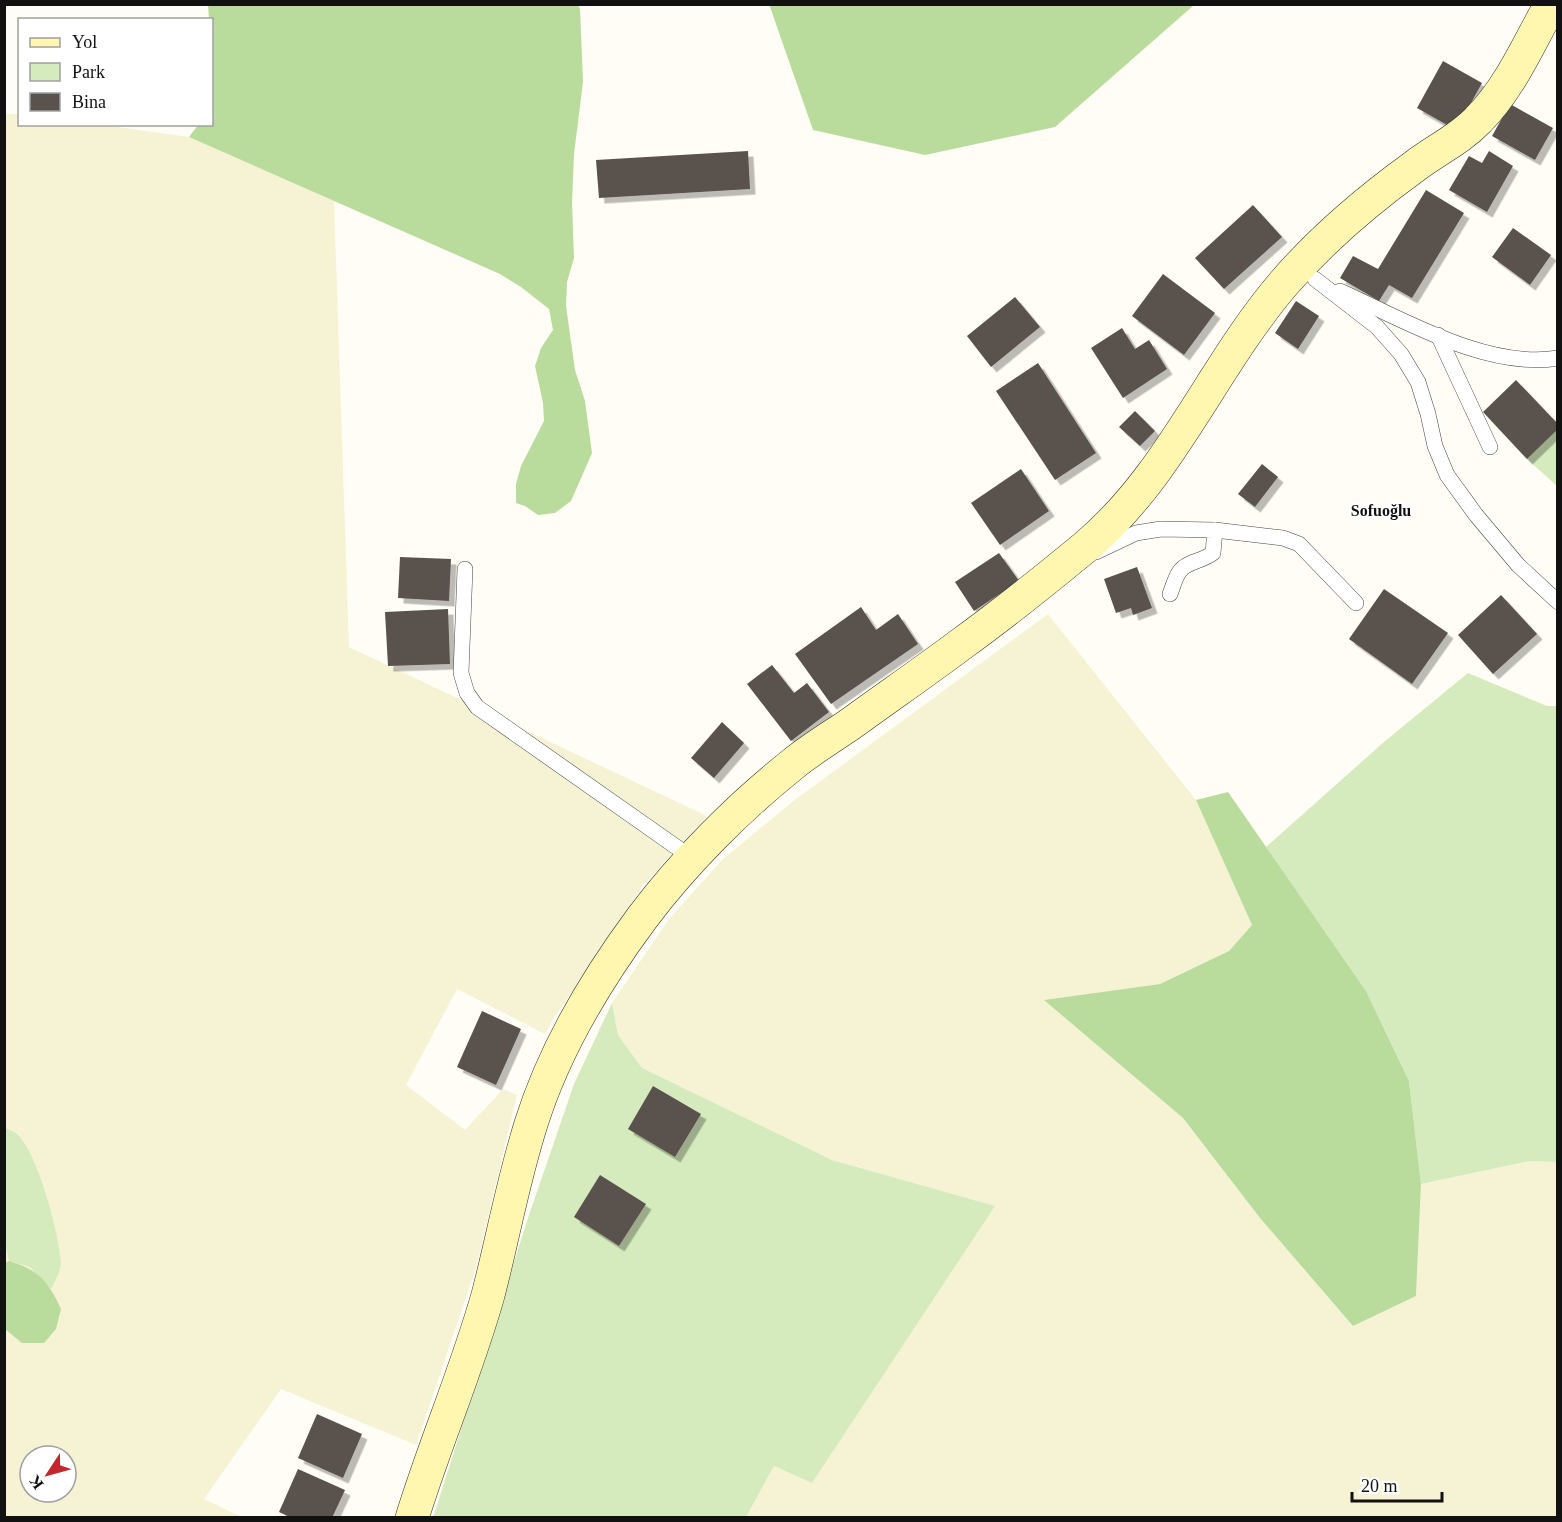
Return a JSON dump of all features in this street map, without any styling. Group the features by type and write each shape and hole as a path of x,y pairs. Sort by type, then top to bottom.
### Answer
{"street":[{"path":"412,1518 487,1296 515,1179 545,1085 588,997 643,916 692,858 793,764 964,642 1089,544 1119,515 1171,451 1239,341 1305,274 1350,217 1418,164 1464,134 1483,115 1501,92 1551,4"}],"lane":[{"path":"1305,274 1466,347 1501,357 1545,360 1557,358"},
{"path":"1305,274 1377,327 1401,354 1418,382 1435,446 1447,475 1518,565 1557,602"},
{"path":"1438,335 1490,447"},
{"path":"1052,573 1136,533 1161,529 1215,530 1282,538 1299,544 1356,603"},
{"path":"1170,594 1180,571 1192,563 1204,560 1213,553 1215,530"},
{"path":"465,569 461,673 467,693 477,707 692,858"}],"shaded area":[{"path":"4,114 18,114 18,126 110,126 189,137 334,201 349,647 707,816 644,884 545,1034 457,989 406,1085 465,1130 503,1089 517,1095 476,1268 416,1445 281,1389 204,1499 242,1517 5,1517"},
{"path":"1048,614 1196,800 1252,925 1229,951 1160,984 1045,1000 1183,1118 1260,1218 1353,1326 1416,1296 1421,1184 1530,1161 1557,1162 1557,1517 746,1517 774,1466 812,1483 994,1206 832,1160 642,1068 618,1035 612,1003 669,919 723,859 796,799"}],"green space":[{"path":"769,4 1194,5 1055,127 925,155 813,130"},
{"path":"208,5 578,5 583,82 574,154 572,203 574,258 567,282 566,306 575,370 585,401 592,453 571,501 555,513 538,515 516,503 516,484 521,466 544,421 543,403 535,366 541,348 553,330 549,309 500,274 189,137 197,126 213,126 213,18 209,18"},
{"path":"1557,429 1557,486 1527,459"},
{"path":"1468,673 1547,706 1557,706 1557,1162 1530,1161 1421,1184 1409,1081 1366,991 1266,847 1384,742"},
{"path":"1228,792 1366,991 1409,1081 1421,1184 1416,1296 1353,1326 1260,1218 1183,1118 1044,1000 1160,984 1229,951 1252,925 1196,800"},
{"path":"612,1003 618,1035 642,1068 832,1160 995,1206 812,1483 774,1466 746,1517 433,1518 527,1221 574,1084"},
{"path":"5,1128 16,1133 25,1144 40,1175 52,1214 61,1262 51,1289 30,1267 9,1261 5,1242"},
{"path":"9,1261 28,1268 41,1278 52,1291 61,1309 56,1329 44,1343 22,1343 5,1329 5,1263"}],"building":[{"path":"1443,61 1482,83 1456,130 1417,108"},
{"path":"1510,104 1553,128 1535,160 1492,136"},
{"path":"748,151 750,189 599,198 596,160"},
{"path":"1489,151 1513,166 1487,212 1449,190 1469,156 1482,163"},
{"path":"1426,190 1464,213 1412,298 1389,285 1379,301 1340,278 1353,256 1378,269"},
{"path":"1253,205 1282,237 1224,289 1195,258"},
{"path":"1513,228 1551,255 1530,285 1492,257"},
{"path":"1163,274 1215,313 1184,355 1132,316"},
{"path":"1015,297 1040,327 991,367 967,336"},
{"path":"1296,301 1319,316 1298,349 1275,333"},
{"path":"1122,328 1135,349 1149,340 1167,369 1123,398 1091,348"},
{"path":"1038,363 1096,453 1055,480 996,391"},
{"path":"1516,380 1558,424 1558,429 1527,459 1483,412"},
{"path":"1135,411 1155,431 1140,446 1119,427"},
{"path":"1262,464 1278,477 1255,507 1238,494"},
{"path":"1021,469 1049,511 1000,545 971,503"},
{"path":"999,553 1019,581 974,611 955,582"},
{"path":"400,557 451,559 449,601 398,598"},
{"path":"1137,567 1152,608 1133,615 1131,608 1116,613 1104,579"},
{"path":"1384,589 1448,633 1412,684 1349,639"},
{"path":"1501,595 1537,634 1493,674 1458,635"},
{"path":"861,607 876,630 898,614 918,644 831,704 795,654"},
{"path":"448,609 450,664 388,666 385,612"},
{"path":"772,665 794,693 807,683 829,712 791,741 747,684"},
{"path":"722,722 744,743 714,778 691,758"},
{"path":"482,1011 521,1029 496,1085 457,1067"},
{"path":"653,1086 701,1114 675,1157 628,1129"},
{"path":"600,1175 646,1204 619,1246 574,1217"},
{"path":"317,1414 362,1434 343,1478 298,1458"},
{"path":"298,1469 345,1490 332,1518 292,1518 279,1512"}],"district":[{"name":"Sofuoğlu","path":"1381,510"}]}
